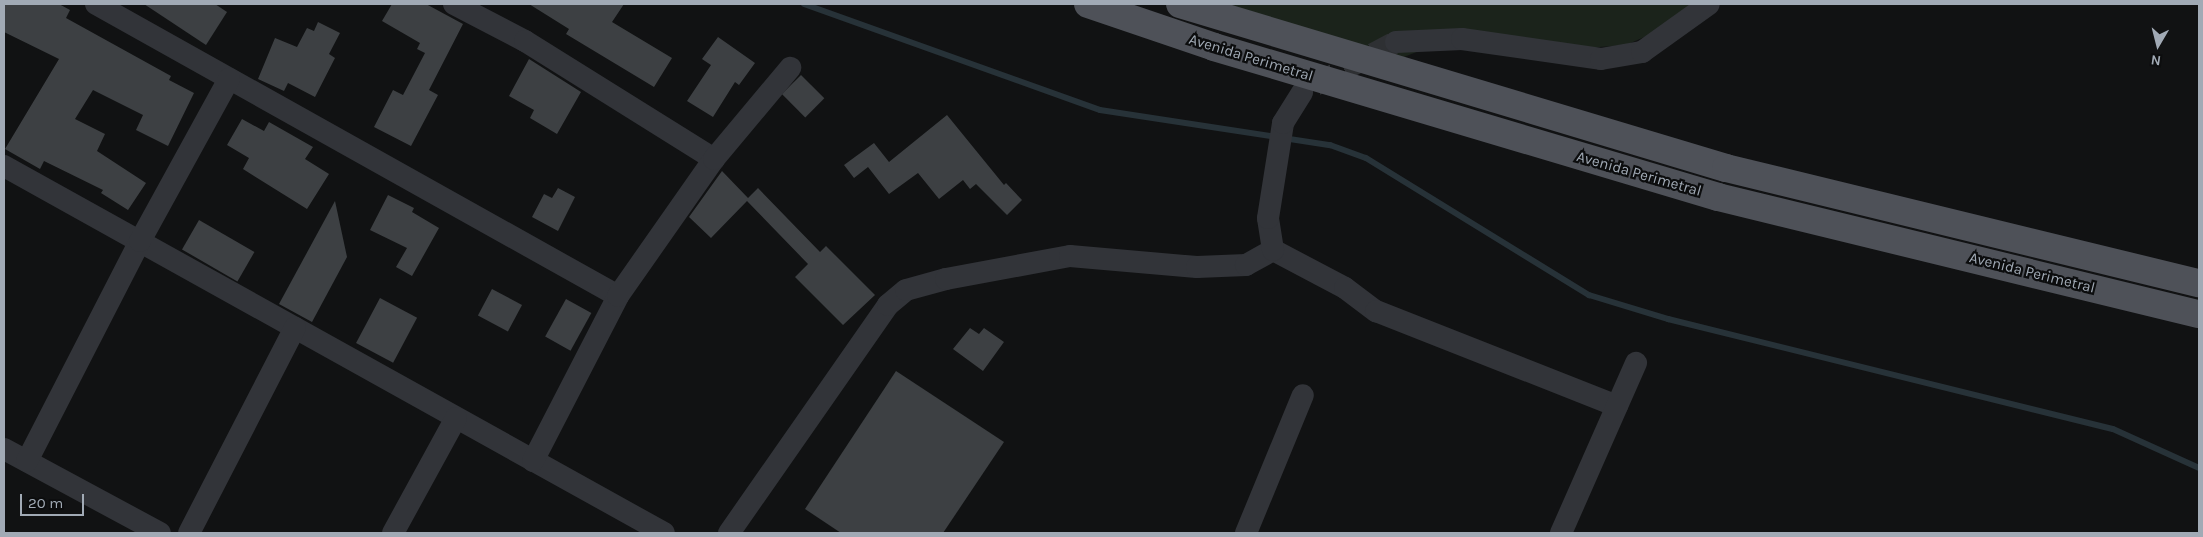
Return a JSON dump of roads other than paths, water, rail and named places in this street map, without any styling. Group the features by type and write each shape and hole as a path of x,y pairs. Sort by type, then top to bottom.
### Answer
{"main road":[{"name":"Avenida Perimetral","path":"1088,4 1224,50 1718,197 2199,314"},
{"name":"Avenida Perimetral","path":"1180,4 1726,168 2199,283"}],"street":[{"path":"96,4 618,296"},
{"path":"454,4 525,41 714,159"},
{"path":"1396,42 1462,38 1600,59 1642,52 1708,4"},
{"path":"533,461 618,296 714,159 790,68"},
{"path":"27,461 140,242 229,79"},
{"path":"1273,250 1268,218 1283,123 1302,92"},
{"path":"4,166 664,533"},
{"path":"1273,250 1345,288 1376,310 1617,406"},
{"path":"737,530 888,305 906,290 1070,256 1197,267 1246,265 1273,250"},
{"path":"189,533 295,328"},
{"path":"1561,533 1636,363"},
{"path":"1246,533 1303,395"},
{"path":"393,533 456,418"},
{"path":"4,449 160,533"}],"waterway":[{"path":"804,4 1100,110 1330,145 1366,158 1589,295 1668,319 2113,429 2199,468"}],"tunnel":[{"path":"1315,85 1396,42"}]}
